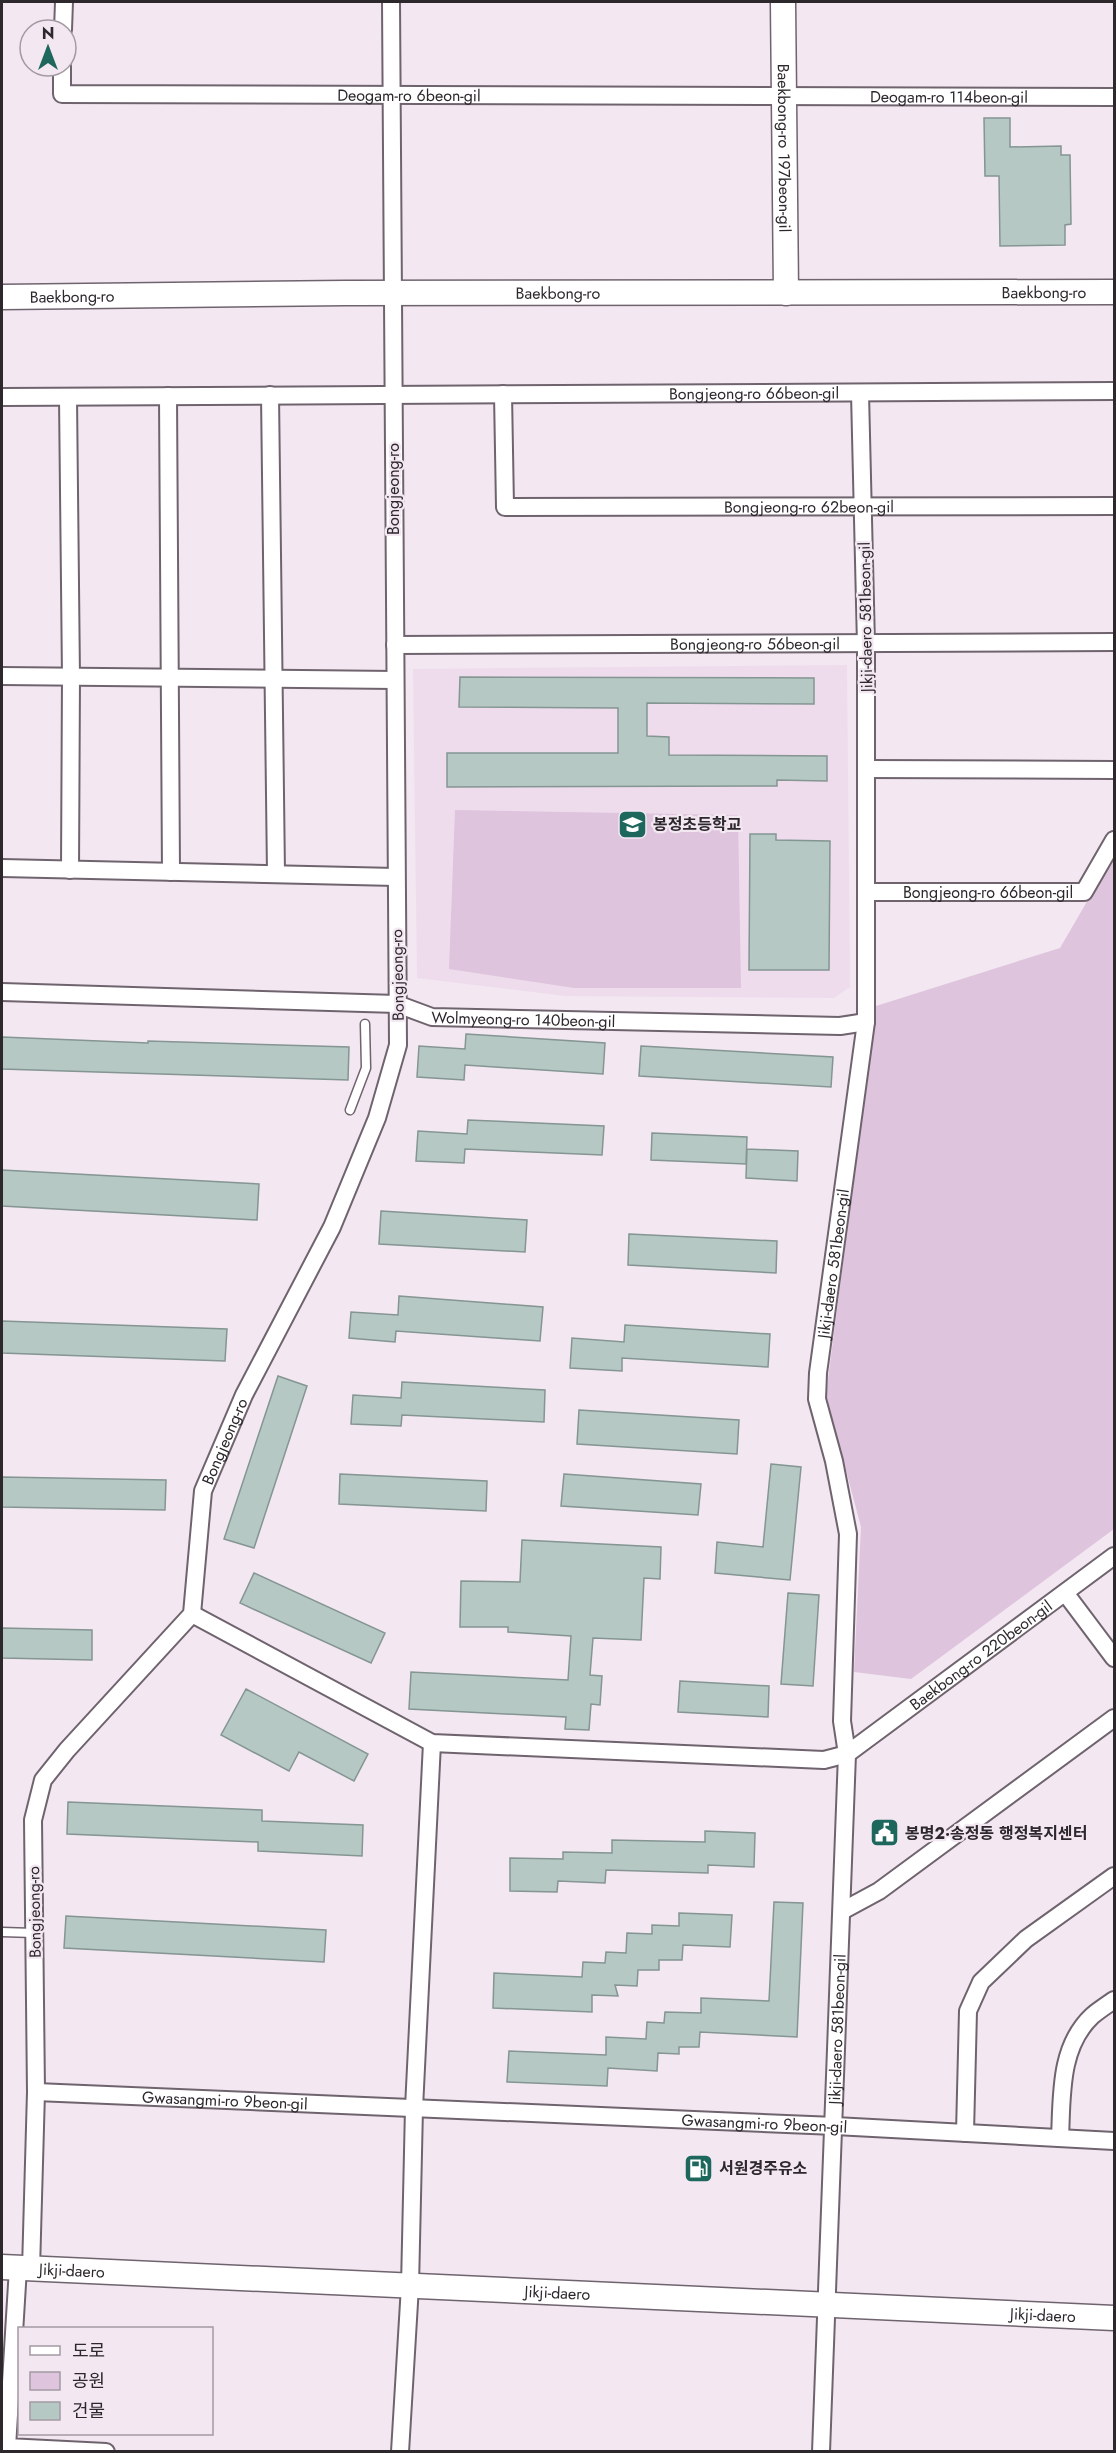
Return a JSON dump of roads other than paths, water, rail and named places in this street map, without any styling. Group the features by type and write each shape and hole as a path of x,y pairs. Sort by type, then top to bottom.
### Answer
{"street":[{"path":"63,18 64,2"},
{"name":"Bongjeong-ro","path":"106,2451 8,2447 17,2268 36,2092 33,1820 43,1780 67,1750 192,1614 203,1491 244,1395 332,1227 377,1118 398,1045 391,2"},
{"name":"Baekbong-ro 197beon-gil","path":"783,2 786,293"},
{"name":"Deogam-ro 6beon-gil","path":"63,78 62,94 784,97"},
{"name":"Deogam-ro 114beon-gil","path":"784,97 1114,97"},
{"name":"Baekbong-ro","path":"2,297 393,293 1114,292"},
{"name":"Bongjeong-ro 66beon-gil","path":"2,397 1114,391"},
{"name":"Jikji-daero 581beon-gil","path":"822,2451 847,1754 842,1721 848,1534 834,1461 817,1399 819,1361 866,1022 866,645 860,393"},
{"name":"Bongjeong-ro 62beon-gil","path":"503,394 505,507 1114,506"},
{"path":"168,396 171,872"},
{"path":"270,396 276,874"},
{"path":"68,397 71,677 70,870"},
{"name":"Bongjeong-ro 56beon-gil","path":"394,645 866,645 1114,642"},
{"path":"2,676 394,680"},
{"path":"866,769 1114,770"},
{"name":"Bongjeong-ro 66beon-gil","path":"866,892 1084,892 1114,840"},
{"path":"2,868 396,877"},
{"name":"Wolmyeong-ro 140beon-gil","path":"2,992 397,1004 432,1017 840,1026 866,1022"},
{"name":"Baekbong-ro 220beon-gil","path":"847,1754 1066,1594 1114,1556"},
{"path":"1066,1594 1114,1658"},
{"path":"192,1614 432,1743 824,1760 847,1754"},
{"path":"842,1911 879,1891 1114,1718"},
{"path":"400,2451 410,2286 414,2108 432,1743"},
{"path":"965,2133 968,2011 981,1982 1026,1940 1114,1876"},
{"path":"1060,2138 1063,2077 1071,2043 1091,2017 1114,2000"},
{"name":"Gwasangmi-ro 9beon-gil","path":"36,2092 1114,2140"},
{"name":"Jikji-daero","path":"17,2268 1114,2318"}],"lane":[{"path":"350,1110 366,1068 365,1024"},
{"path":"2,1932 34,1933"}],"place":[{"name":"봉정초등학교","path":"632,824"},
{"name":"봉명2·송정동 행정복지센터","path":"884,1833"},
{"name":"서원경주유소","path":"698,2168"}]}
